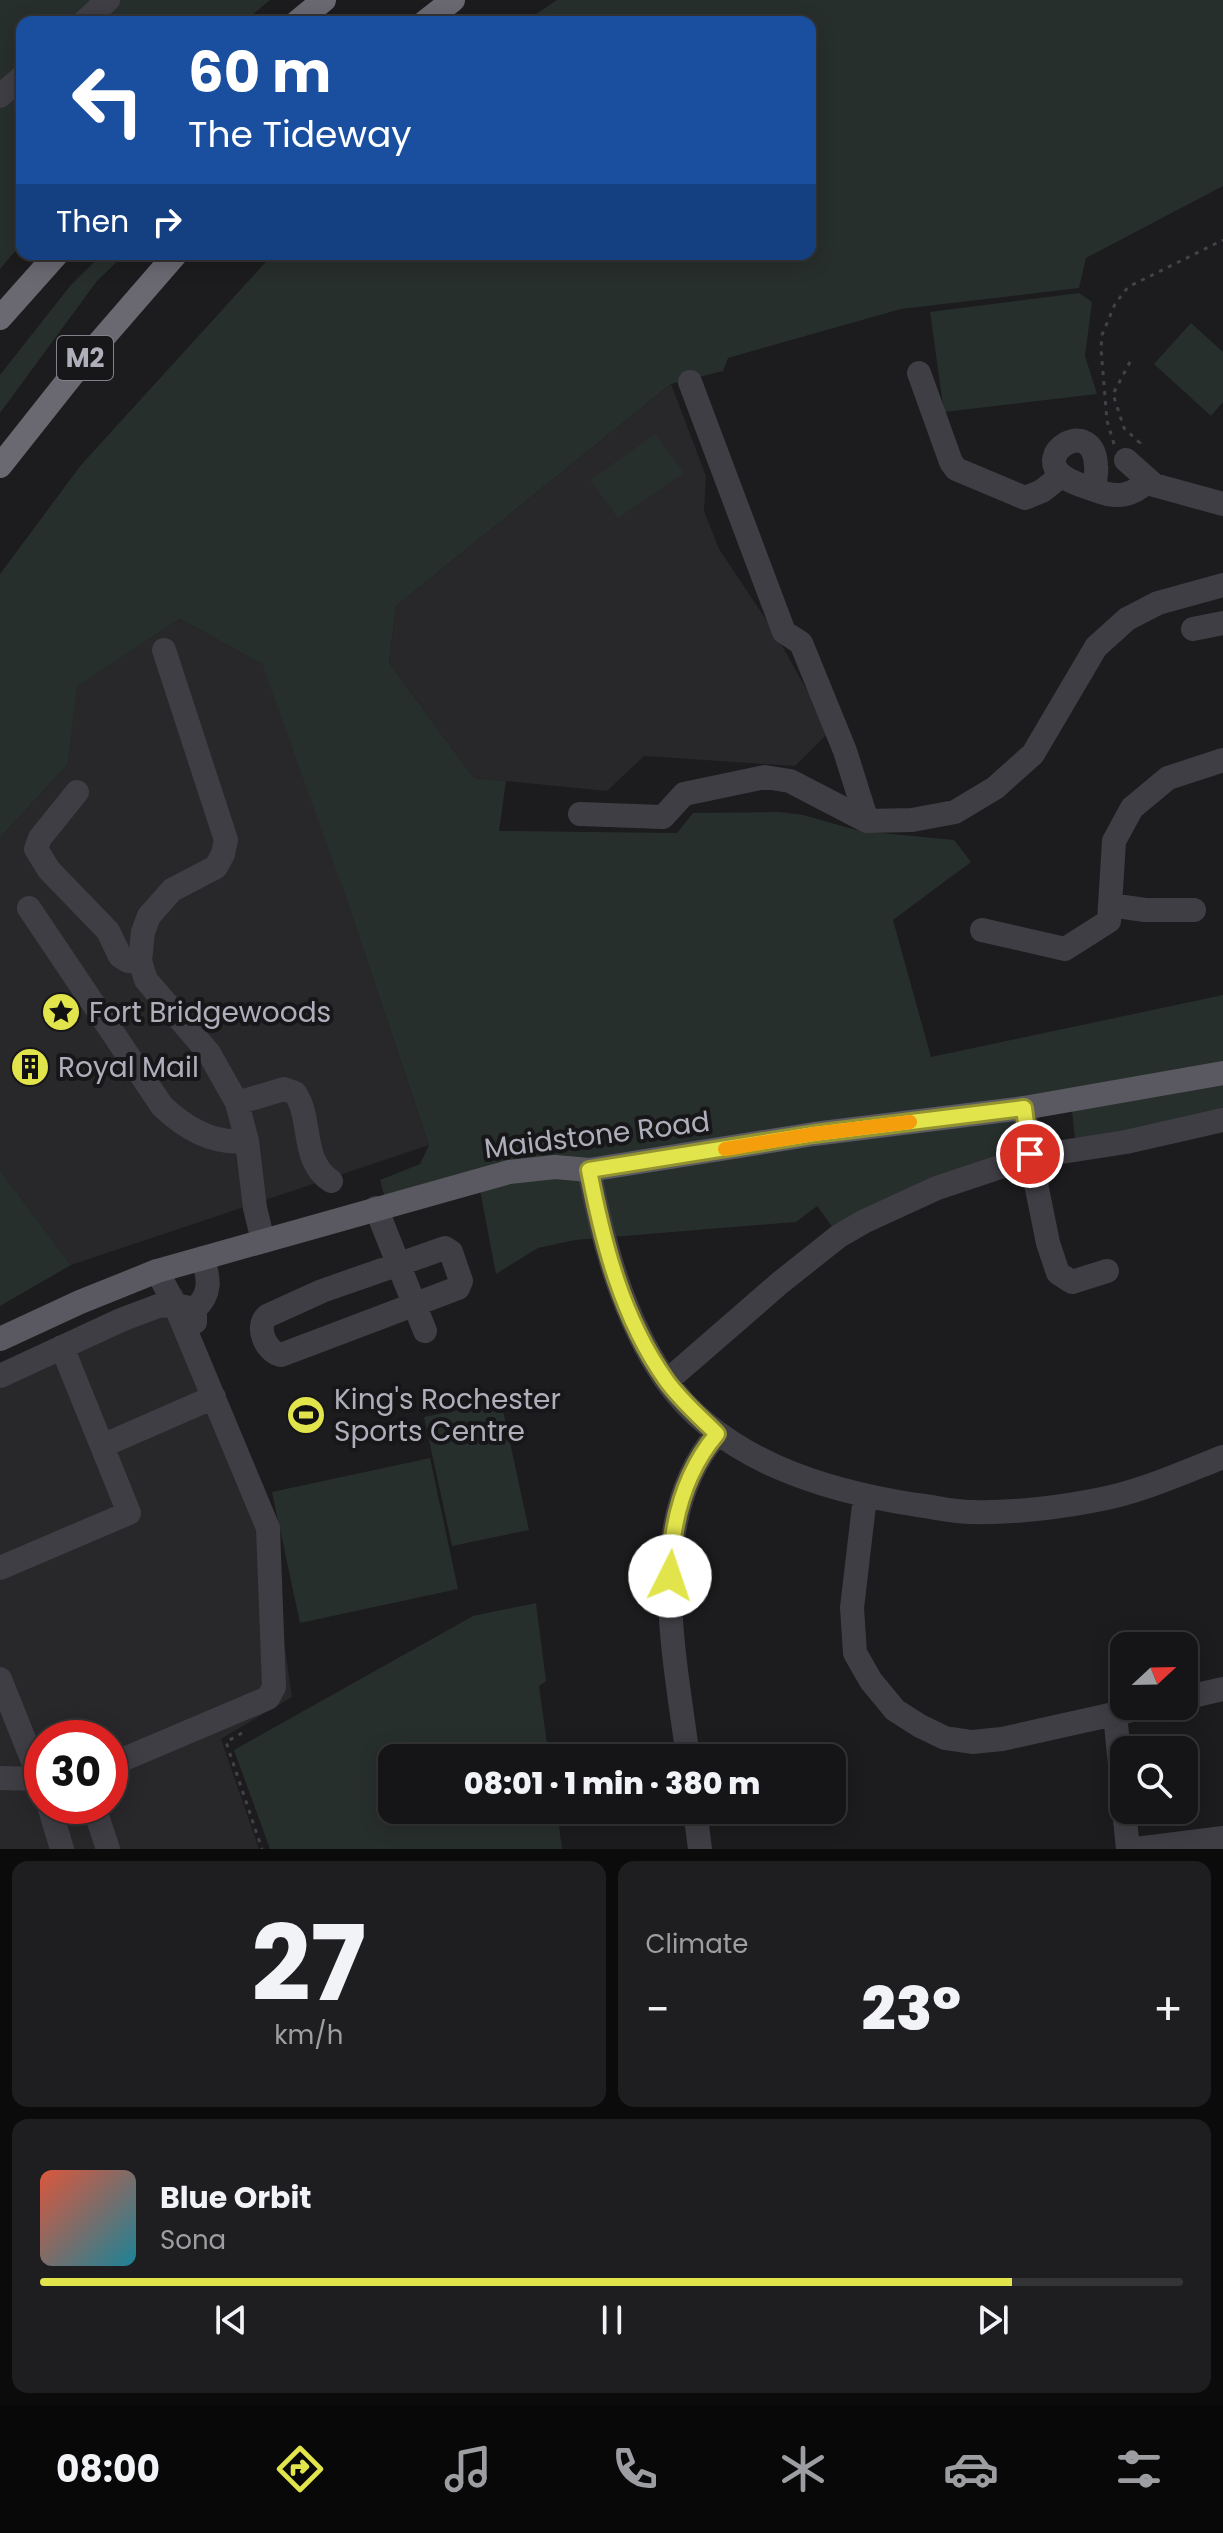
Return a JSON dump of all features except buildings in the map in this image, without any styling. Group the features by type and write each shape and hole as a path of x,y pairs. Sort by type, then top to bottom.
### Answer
{"highway":[{"path":"304,16 324,0"},
{"path":"433,16 453,0"},
{"path":"0,318 52,260"},
{"name":"M2","path":"0,466 92,350 171,260"}],"main road":[{"name":"Maidstone Road","path":"0,1339 157,1271 509,1172 555,1167 589,1170 814,1134 1024,1108 1223,1073"}],"street":[{"path":"91,16 108,0"},
{"path":"0,96 16,82"},
{"path":"919,373 956,469 1025,498 1042,491 1061,476"},
{"path":"690,382 784,632 801,643 845,751 867,821"},
{"path":"1094,489 1095,457 1087,445 1080,441 1068,441 1058,449 1055,462 1061,476 1094,489 1114,495 1137,491 1149,481"},
{"path":"1125,459 1149,481 1223,504"},
{"path":"580,814 663,817 684,794 765,777 790,781 867,821 912,820 955,812 976,801 1014,773 1033,754 1096,647 1127,619 1158,603 1223,585"},
{"path":"1193,629 1223,623"},
{"path":"164,650 226,844 214,869 175,888 152,912 143,932 140,961 146,980 218,1066 237,1103 247,1141 255,1208 263,1241"},
{"path":"982,930 1065,949 1109,921 1114,841 1132,808 1168,778 1223,760"},
{"path":"77,792 36,844 37,852 49,870 108,931 120,956 128,961 140,961"},
{"path":"1110,905 1145,910 1194,910"},
{"path":"29,908 162,1106 206,1137 223,1142 247,1141"},
{"path":"237,1103 284,1089 295,1093 304,1114 314,1159 321,1172 331,1181"},
{"path":"1024,1108 1045,1228 1058,1273 1072,1282 1107,1271"},
{"path":"1049,1154 1126,1142 1223,1120"},
{"path":"667,1381 839,1236 937,1188 1012,1163"},
{"path":"589,1170 600,1228 641,1340 667,1381 717,1434 753,1456 793,1474 865,1497 969,1512 1043,1508 1115,1496 1223,1457"},
{"path":"376,1208 425,1331"},
{"path":"442,1249 451,1252 461,1281 458,1288 276,1355 269,1350 260,1326 262,1319 322,1291 442,1249"},
{"path":"0,1376 158,1306 185,1307 203,1301 209,1286 203,1258"},
{"path":"128,1757 268,1698 274,1687 268,1528 198,1361 185,1307 157,1271"},
{"path":"322,1291 337,1332"},
{"path":"0,1568 129,1513 62,1347"},
{"path":"102,1446 214,1397"},
{"path":"686,1744 673,1625 671,1550 689,1476 717,1434"},
{"path":"865,1497 852,1608 855,1653 871,1681 895,1710 945,1738 972,1742 1002,1739 1110,1715"},
{"path":"0,1679 24,1739"},
{"path":"1198,1695 1223,1689"},
{"path":"0,1778 24,1780"},
{"path":"54,1824 62,1849"},
{"path":"100,1824 108,1849"},
{"path":"697,1824 700,1849"},
{"path":"1126,1824 1128,1849"},
{"path":"1136,1849 1223,1838"}],"path":[{"path":"1130,362 1113,394 1124,428 1140,443 1125,459 1113,441 1107,421 1101,349 1107,319 1128,287 1223,240"}],"shaded area":[{"path":"0,0 270,0 251,16 16,16 16,250 0,269"},
{"path":"557,0 1223,0 1223,186 1086,258 1079,288 901,309 728,358 723,371 671,384 396,606 389,663 474,778 506,781 499,831 677,833 693,813 780,812 860,831 954,840 971,862 893,920 931,1057 1223,995 1223,1120 1076,1150 1071,1101 1025,1108 1030,1154 839,1236 817,1206 796,1222 575,1240 538,1248 496,1274 478,1180 387,1205 380,1180 420,1164 429,1145 345,895 262,664 180,619 77,686 68,764 0,838 0,574 81,465 268,260 816,260 816,16 533,16"},
{"path":"96,260 119,260 97,281 0,413 0,375 70,286"},
{"path":"1079,293 1092,302 1085,356 1097,394 944,412 930,312"},
{"path":"1191,323 1223,352 1223,402 1211,416 1154,364"},
{"path":"671,384 706,476 704,511 719,549 773,630 830,731 795,766 644,756 607,791 474,778 389,663 396,606"},
{"path":"655,434 684,473 618,518 590,480"},
{"path":"180,619 262,664 295,746 429,1145 71,1265 0,1170 0,838 68,764 76,686"},
{"path":"0,1170 71,1265 0,1306"},
{"path":"182,1289 268,1528 292,1697 221,1739 259,1849 0,1849 0,1373"},
{"path":"501,1401 529,1530 452,1546 424,1417"},
{"path":"430,1458 458,1589 300,1623 272,1492"},
{"path":"536,1603 546,1681 539,1686 547,1744 378,1744 378,1824 559,1824 562,1849 270,1849 234,1750 473,1616"}],"slow traffic":[{"path":"725,1149 910,1122"}],"place":[{"name":"Fort Bridgewoods","path":"61,1012"},
{"name":"Royal Mail","path":"30,1067"},
{"name":"King's Rochester Sports Centre","path":"306,1415"}],"route":[{"path":"670,1576 673,1536 684,1491 698,1459 717,1434 667,1381 641,1340 600,1228 589,1170 814,1134 1024,1108 1030,1154"}]}
